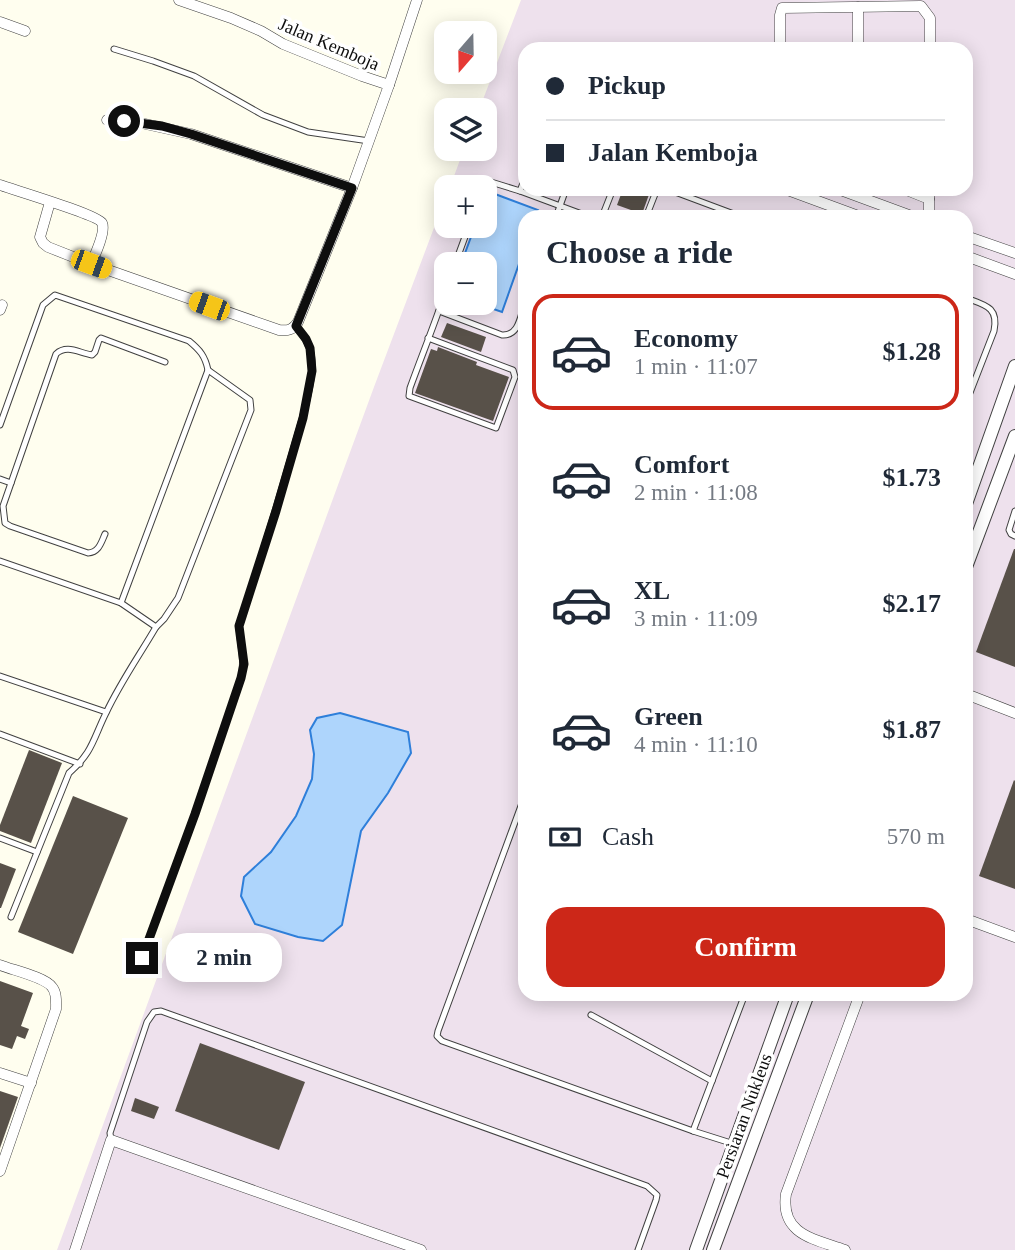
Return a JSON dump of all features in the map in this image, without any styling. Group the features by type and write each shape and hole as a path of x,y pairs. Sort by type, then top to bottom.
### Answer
{"street":[{"name":"Jalan Kemboja","path":"179,0 232,18 283,44 389,85"},
{"path":"50,202 40,237 48,247 279,331 288,331 296,326 352,188 417,0"},
{"path":"780,42 782,8 921,6 930,18 930,42"},
{"path":"858,7 858,42"},
{"path":"0,22 24,31"},
{"path":"107,120 141,123 191,134 352,188"},
{"path":"0,185 88,214 102,222 101,237 91,264"},
{"path":"804,196 842,210"},
{"path":"857,196 895,210"},
{"path":"973,238 1015,253"},
{"path":"973,259 1015,274"},
{"path":"973,475 1015,366"},
{"path":"973,548 1015,436"},
{"path":"973,697 1015,713"},
{"path":"973,922 1015,937"},
{"path":"0,965 52,986 56,997 56,1009 0,1171"},
{"name":"Persiaran Nukleus","path":"696,1250 785,1001"},
{"name":"Persiaran Nukleus","path":"713,1250 805,1001"},
{"path":"845,1250 796,1230 784,1208 786,1194 857,1001"},
{"path":"0,1073 31,1083"},
{"path":"75,1250 111,1140 421,1250"}],"lane":[{"path":"114,49 194,76 263,115 308,132 369,141"},
{"path":"497,184 518,190"},
{"path":"533,196 571,210"},
{"path":"559,210 564,196"},
{"path":"685,196 722,210"},
{"path":"0,425 43,305 55,295 189,341 206,359 208,370 121,603"},
{"path":"973,301 985,305 994,313 996,321 973,384"},
{"path":"428,338 513,369 515,377 496,428 409,396 410,388 428,338 437,315"},
{"path":"450,315 508,336 515,332 518,323"},
{"path":"142,958 241,678 244,664 239,626 303,418 312,371 310,348 296,326"},
{"path":"106,534 98,549 88,553 10,526 5,523 3,506 56,354 60,350 68,348 92,355 102,338 165,362"},
{"path":"11,917 69,773 89,752 106,712 156,627 178,598 251,410 250,400 208,370"},
{"path":"0,479 11,483"},
{"path":"1015,511 1009,530 1015,536"},
{"path":"0,561 121,603 156,627"},
{"path":"0,676 106,712"},
{"path":"0,734 80,764"},
{"path":"518,814 438,1037 442,1041 734,1144"},
{"path":"0,838 37,852"},
{"path":"694,1131 742,1001"},
{"path":"111,1140 110,1133 146,1021 154,1012 161,1011 647,1186 657,1195 638,1250"},
{"path":"592,1016 712,1081"}],"shaded area":[{"path":"521,0 1015,0 1015,1250 57,1250 434,228 434,238 497,238 497,175 454,175 460,161 497,161 497,98 484,98 489,84 497,84 497,63"}],"water":[{"path":"497,195 538,210 518,210 518,267 502,312 497,310 497,252 465,252 471,238 497,238"},
{"path":"340,713 408,732 411,753 388,793 361,831 342,925 323,941 298,937 255,924 241,896 244,877 271,852 296,816 312,779 314,754 310,730 317,718"}],"building":[{"path":"620,196 648,196 643,210 631,210 617,205"},
{"path":"447,323 486,337 481,352 441,337"},
{"path":"438,347 509,377 493,421 415,393 431,349 437,351"},
{"path":"1015,549 1015,667 976,652"},
{"path":"29,750 62,763 31,843 0,831"},
{"path":"1015,781 1015,889 979,876"},
{"path":"73,796 128,818 73,954 18,932"},
{"path":"0,863 16,869 1,908 0,908"},
{"path":"0,981 33,993 21,1026 29,1029 25,1039 17,1036 12,1049 0,1045"},
{"path":"200,1043 305,1082 279,1150 175,1111"},
{"path":"0,1091 18,1097 0,1148"},
{"path":"135,1098 159,1107 154,1119 131,1111"}],"route":[{"path":"124,121 162,126 191,134 352,188 296,326 310,348 312,371 303,418 239,626 244,664 241,678 142,958"}]}
